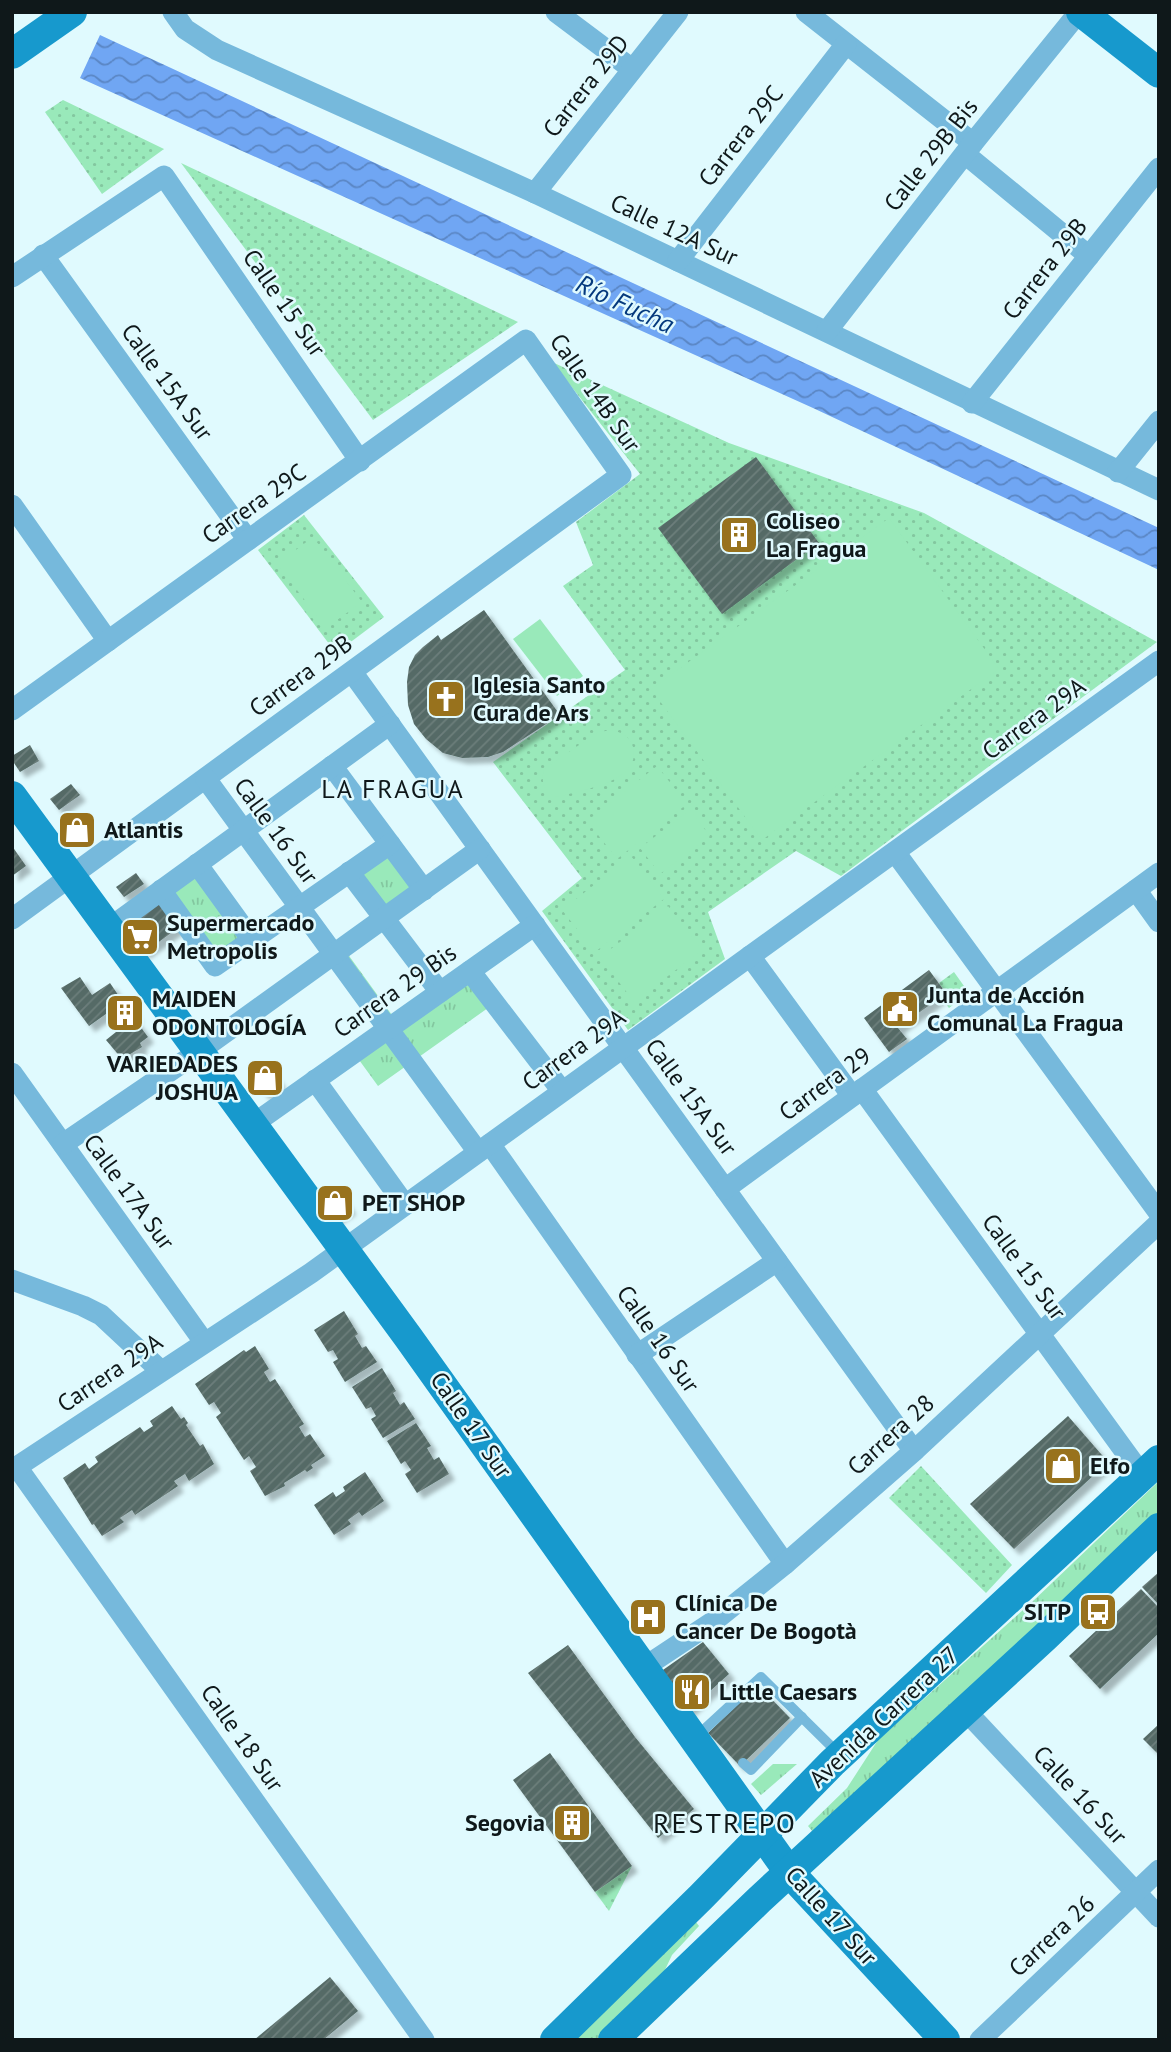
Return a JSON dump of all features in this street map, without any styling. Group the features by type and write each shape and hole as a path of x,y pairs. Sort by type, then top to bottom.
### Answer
{"main road":[{"path":"12,54 72,12"},
{"path":"1080,12 1159,73"},
{"name":"Calle 17 Sur","path":"12,796 344,1249 643,1668 704,1732 762,1835 789,1872 945,2040"},
{"name":"Avenida Carrera 27","path":"555,2040 840,1755 1151,1467"},
{"name":"Avenida Carrera 27","path":"613,2040 789,1872 1045,1637 1159,1528"}],"street":[{"name":"Calle 12A Sur","path":"173,12 185,29 217,50 535,193 1159,490"},
{"path":"556,12 632,69"},
{"name":"Carrera 29D","path":"535,193 678,12"},
{"path":"806,12 969,148 1089,256"},
{"name":"Calle 29B Bis","path":"827,331 969,148 1080,12"},
{"name":"Carrera 29C","path":"678,261 846,44"},
{"name":"Carrera 29B","path":"972,403 1159,168"},
{"name":"Calle 15 Sur","path":"43,255 164,176 360,461"},
{"path":"12,276 43,255"},
{"name":"Calle 15A Sur","path":"43,255 248,540"},
{"name":"Carrera 29C","path":"12,710 526,340"},
{"name":"Calle 14B Sur","path":"526,340 621,475"},
{"path":"1118,472 1159,421"},
{"name":"Carrera 29B","path":"12,919 621,475"},
{"path":"12,505 108,641"},
{"name":"Carrera 29A","path":"14,1468 344,1249 1159,661"},
{"name":"Calle 15A Sur","path":"352,671 914,1451"},
{"path":"108,929 390,724"},
{"path":"332,766 424,890"},
{"name":"Calle 16 Sur","path":"206,779 388,1029 484,1148 637,1355 785,1564"},
{"path":"161,890 215,966 390,844"},
{"path":"62,1144 198,1052 480,849"},
{"path":"895,852 1159,1213"},
{"path":"197,864 252,940"},
{"path":"349,872 440,992"},
{"name":"Carrera 29","path":"725,1189 1159,873"},
{"path":"1136,890 1159,922"},
{"name":"Carrera 29 Bis","path":"252,1125 535,925"},
{"name":"Calle 15 Sur","path":"750,956 1040,1334 1151,1467"},
{"path":"470,971 562,1091"},
{"name":"Calle 17A Sur","path":"12,1073 204,1342"},
{"path":"315,1080 405,1205"},
{"name":"Carrera 28","path":"643,1668 714,1621 785,1564 914,1451 1159,1223"},
{"path":"637,1355 777,1261"},
{"path":"12,1280 101,1315 113,1323 160,1370"},
{"name":"Calle 18 Sur","path":"14,1468 424,2040"},
{"name":"Calle 16 Sur","path":"964,1709 1159,1917"},
{"name":"Carrera 26","path":"980,2040 1159,1870"}],"lane":[{"path":"704,1732 761,1677 840,1755"},
{"path":"743,1763 751,1770 802,1717"}],"green space":[{"path":"63,100 164,149 102,194 45,112"},
{"path":"181,163 518,322 373,420"},
{"path":"552,362 729,443 924,513 1157,642 841,876 796,851 708,912 725,959 628,1030 542,911 582,878 493,762 625,670 563,586 593,565 576,522 640,474"},
{"path":"304,515 384,617 336,653 258,550"},
{"path":"889,518 999,669 762,840 651,689"},
{"path":"313,537 362,602 326,628 277,564"},
{"path":"540,619 583,676 557,696 513,639"},
{"path":"613,730 632,743 633,759 628,769 607,782 557,797 546,789 543,782 544,769 598,732"},
{"path":"657,766 687,804 617,859 587,821"},
{"path":"690,810 710,836 660,874 640,848"},
{"path":"390,844 424,890 384,918 349,872"},
{"path":"631,856 664,899 595,952 562,910"},
{"path":"197,867 250,939 216,965 164,891"},
{"path":"668,906 702,950 634,1002 600,957"},
{"path":"347,953 397,1022 470,971 495,1003 378,1086 354,1053 380,1034"},
{"path":"954,972 969,993 949,1008 940,997 945,992 939,983"},
{"path":"921,1466 1012,1565 986,1593 889,1498"},
{"path":"1159,1481 1159,1512 813,1832 808,1826 847,1788 878,1740 1032,1602"},
{"path":"773,1764 797,1764 761,1795 751,1784"},
{"path":"632,1866 609,1911 595,1892"},
{"path":"696,1922 699,1926 672,1955 664,1972 596,2040 575,2040"}],"water":[{"name":"Río Fucha","path":"100,35 1159,528 1159,570 813,408 80,78"}],"building":[{"name":"Coliseo La Fragua","path":"756,457 819,543 722,614 658,528"},
{"path":"484,610 560,715 503,752 488,757 462,758 443,753 426,739 414,724 408,705 409,667 415,655 438,635 441,640"},
{"path":"30,745 39,761 20,772 12,756"},
{"path":"71,784 80,795 59,810 50,799"},
{"path":"12,846 26,866 12,876"},
{"path":"136,873 144,884 124,897 116,887"},
{"path":"157,895 179,927 144,953 121,922"},
{"name":"Junta de Acción Comunal La Fragua","path":"929,970 946,993 898,1028 907,1039 889,1052 864,1018"},
{"path":"80,977 92,995 110,983 137,1016 134,1018 148,1037 140,1043 142,1047 122,1059 106,1040 126,1024 113,1009 89,1026 61,988"},
{"name":"VARIEDADES JOSHUA","path":"266,1061 280,1083 264,1094 249,1074"},
{"name":"PET SHOP","path":"337,1187 350,1209 334,1219 320,1197"},
{"path":"344,1311 358,1334 355,1336 362,1348 366,1346 377,1362 345,1382 333,1362 338,1359 333,1350 328,1352 314,1330"},
{"path":"255,1346 269,1369 264,1372 270,1382 275,1379 304,1424 299,1427 305,1437 310,1434 325,1456 311,1465 313,1468 307,1472 305,1470 284,1483 285,1486 265,1496 250,1471 256,1467 249,1456 244,1460 216,1417 221,1413 214,1402 209,1405 195,1384 244,1350 246,1352"},
{"path":"382,1368 396,1391 393,1393 400,1405 404,1402 415,1419 383,1438 371,1419 376,1416 371,1407 366,1409 352,1387"},
{"path":"172,1406 181,1419 184,1417 188,1423 186,1425 200,1446 203,1444 214,1464 189,1481 185,1474 174,1481 178,1486 135,1515 132,1510 120,1518 124,1522 102,1536 94,1524 92,1525 63,1478 85,1463 89,1469 98,1462 95,1457 140,1427 144,1432 153,1426 150,1421"},
{"path":"1068,1416 1108,1462 1014,1549 970,1504"},
{"path":"416,1423 431,1446 427,1448 434,1460 439,1457 449,1474 417,1493 405,1474 411,1470 405,1461 401,1464 387,1441"},
{"path":"365,1472 384,1501 362,1516 359,1512 348,1520 351,1524 334,1535 314,1505 333,1492 336,1497 345,1491 343,1487"},
{"path":"1159,1572 1159,1605 1142,1587"},
{"path":"1141,1589 1159,1608 1159,1633 1100,1689 1069,1656"},
{"name":"Little Caesars","path":"703,1642 729,1674 688,1711 660,1672"},
{"path":"568,1645 635,1737 694,1809 658,1838 528,1673"},
{"path":"758,1685 790,1718 740,1766 708,1733"},
{"path":"1159,1724 1159,1755 1143,1739"},
{"name":"Segovia","path":"550,1753 632,1866 595,1892 513,1780"},
{"path":"330,1977 358,2011 323,2040 254,2040"}],"place":[{"name":"Coliseo La Fragua","path":"739,535"},
{"name":"Iglesia Santo Cura de Ars","path":"446,699"},
{"name":"Atlantis","path":"77,830"},
{"name":"Supermercado Metropolis","path":"140,937"},
{"name":"Junta de Acción Comunal La Fragua","path":"900,1009"},
{"name":"MAIDEN ODONTOLOGÍA","path":"125,1013"},
{"name":"VARIEDADES JOSHUA","path":"265,1078"},
{"name":"PET SHOP","path":"335,1203"},
{"name":"Elfo","path":"1063,1466"},
{"name":"SITP","path":"1098,1612"},
{"name":"Clínica De Cancer De Bogotà","path":"648,1617"},
{"name":"Little Caesars","path":"692,1692"},
{"name":"Segovia","path":"572,1823"}],"district":[{"name":"LA FRAGUA","path":"393,789"},
{"name":"RESTREPO","path":"725,1823"}]}
